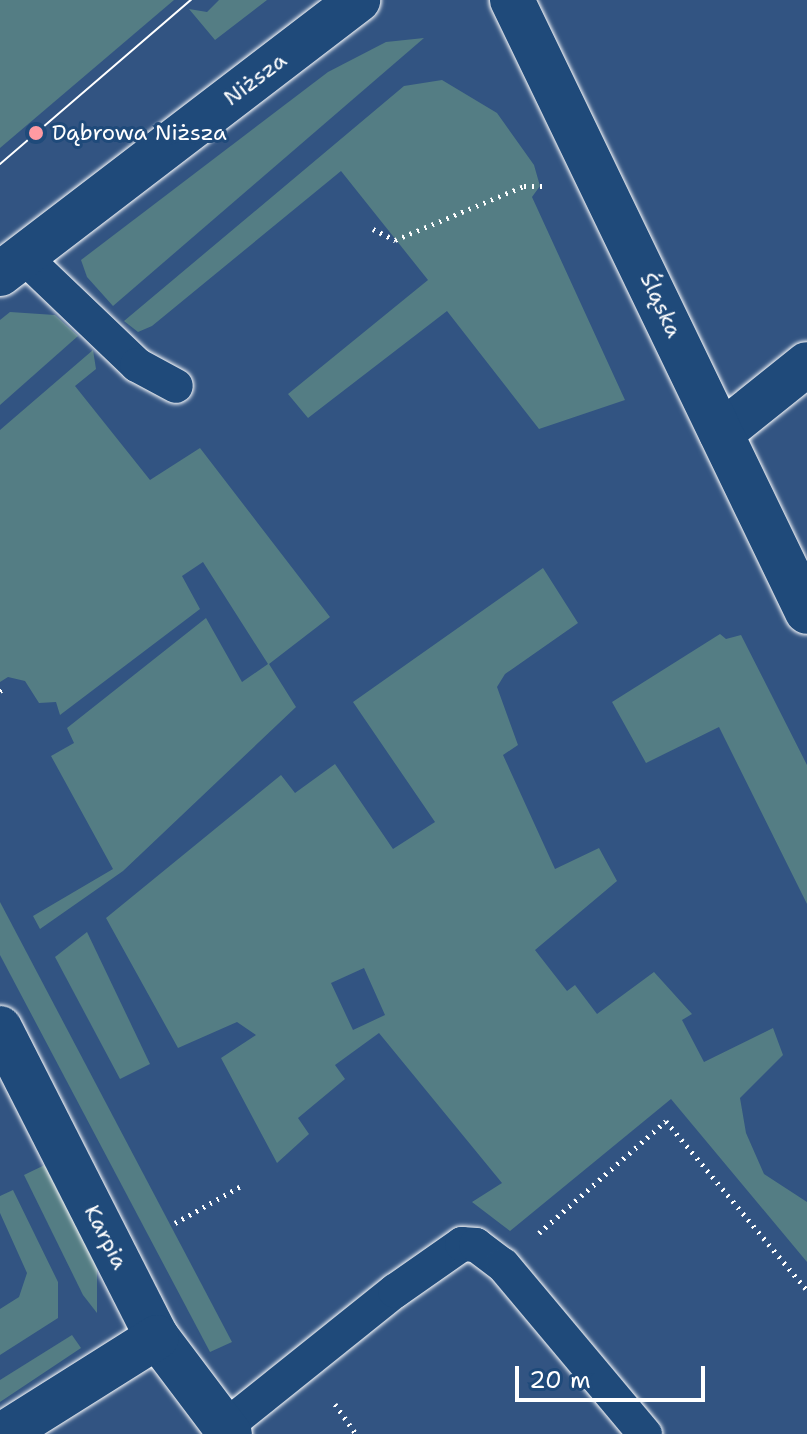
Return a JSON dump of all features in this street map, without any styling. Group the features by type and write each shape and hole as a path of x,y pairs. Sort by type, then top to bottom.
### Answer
{"street":[{"name":"Niższa","path":"11,265 358,0"},
{"name":"Śląska","path":"512,0 807,612"},
{"path":"721,433 807,364"},
{"name":"Karpia","path":"0,1028 157,1337 228,1431"},
{"path":"3,1434 157,1337"}],"lane":[{"path":"11,265 137,365 176,386"},
{"path":"228,1431 440,1255 462,1244 476,1245 503,1265 645,1434"}],"path":[{"path":"373,229 395,240 524,186 555,186"},
{"path":"503,1265 666,1121 807,1290"},
{"path":"175,1223 241,1186"},
{"path":"345,1396 333,1406 356,1434"}],"green space":[{"path":"0,0 174,0 0,148"},
{"path":"219,0 267,0 215,40 189,9 207,12"},
{"path":"424,38 113,306 87,277 81,260 328,72 386,42"},
{"path":"442,80 497,113 534,165 540,186 532,197 625,400 539,429 447,311 308,418 288,394 428,280 341,171 152,326 138,332 124,321 404,86"},
{"path":"10,312 55,315 78,336 0,405 0,320"},
{"path":"93,350 96,369 75,386 150,480 200,448 330,617 269,664 296,707 123,871 40,929 33,916 113,869 51,756 74,743 67,728 206,618 242,682 268,664 203,562 182,576 200,609 60,715 56,702 39,703 25,681 8,677 0,682 0,430"},
{"path":"543,568 578,623 505,674 497,687 518,745 503,755 555,869 599,848 617,881 535,950 567,991 575,985 597,1014 654,972 692,1014 682,1020 704,1062 773,1028 783,1055 740,1098 746,1133 764,1174 807,1202 807,1262 671,1099 510,1231 472,1202 502,1183 379,1033 335,1065 345,1079 298,1118 309,1134 277,1163 221,1058 256,1035 237,1022 178,1048 106,918 281,775 295,793 335,764 393,849 435,822 353,702","holes":["364,968 385,1015 353,1030 331,983"]},
{"path":"720,634 726,639 741,635 807,765 807,904 719,727 646,763 612,702"},
{"path":"0,902 232,1342 210,1352 0,955"},
{"path":"87,932 150,1064 120,1079 55,957"},
{"path":"55,1160 97,1253 97,1313 83,1295 24,1175"},
{"path":"13,1190 58,1282 58,1318 0,1355 0,1309 19,1297 27,1273 0,1213 0,1196"},
{"path":"72,1335 81,1348 0,1402 0,1380"}],"tram line":[{"path":"0,164 191,0"}],"place":[{"name":"Dąbrowa Niższa","path":"36,133"}]}
